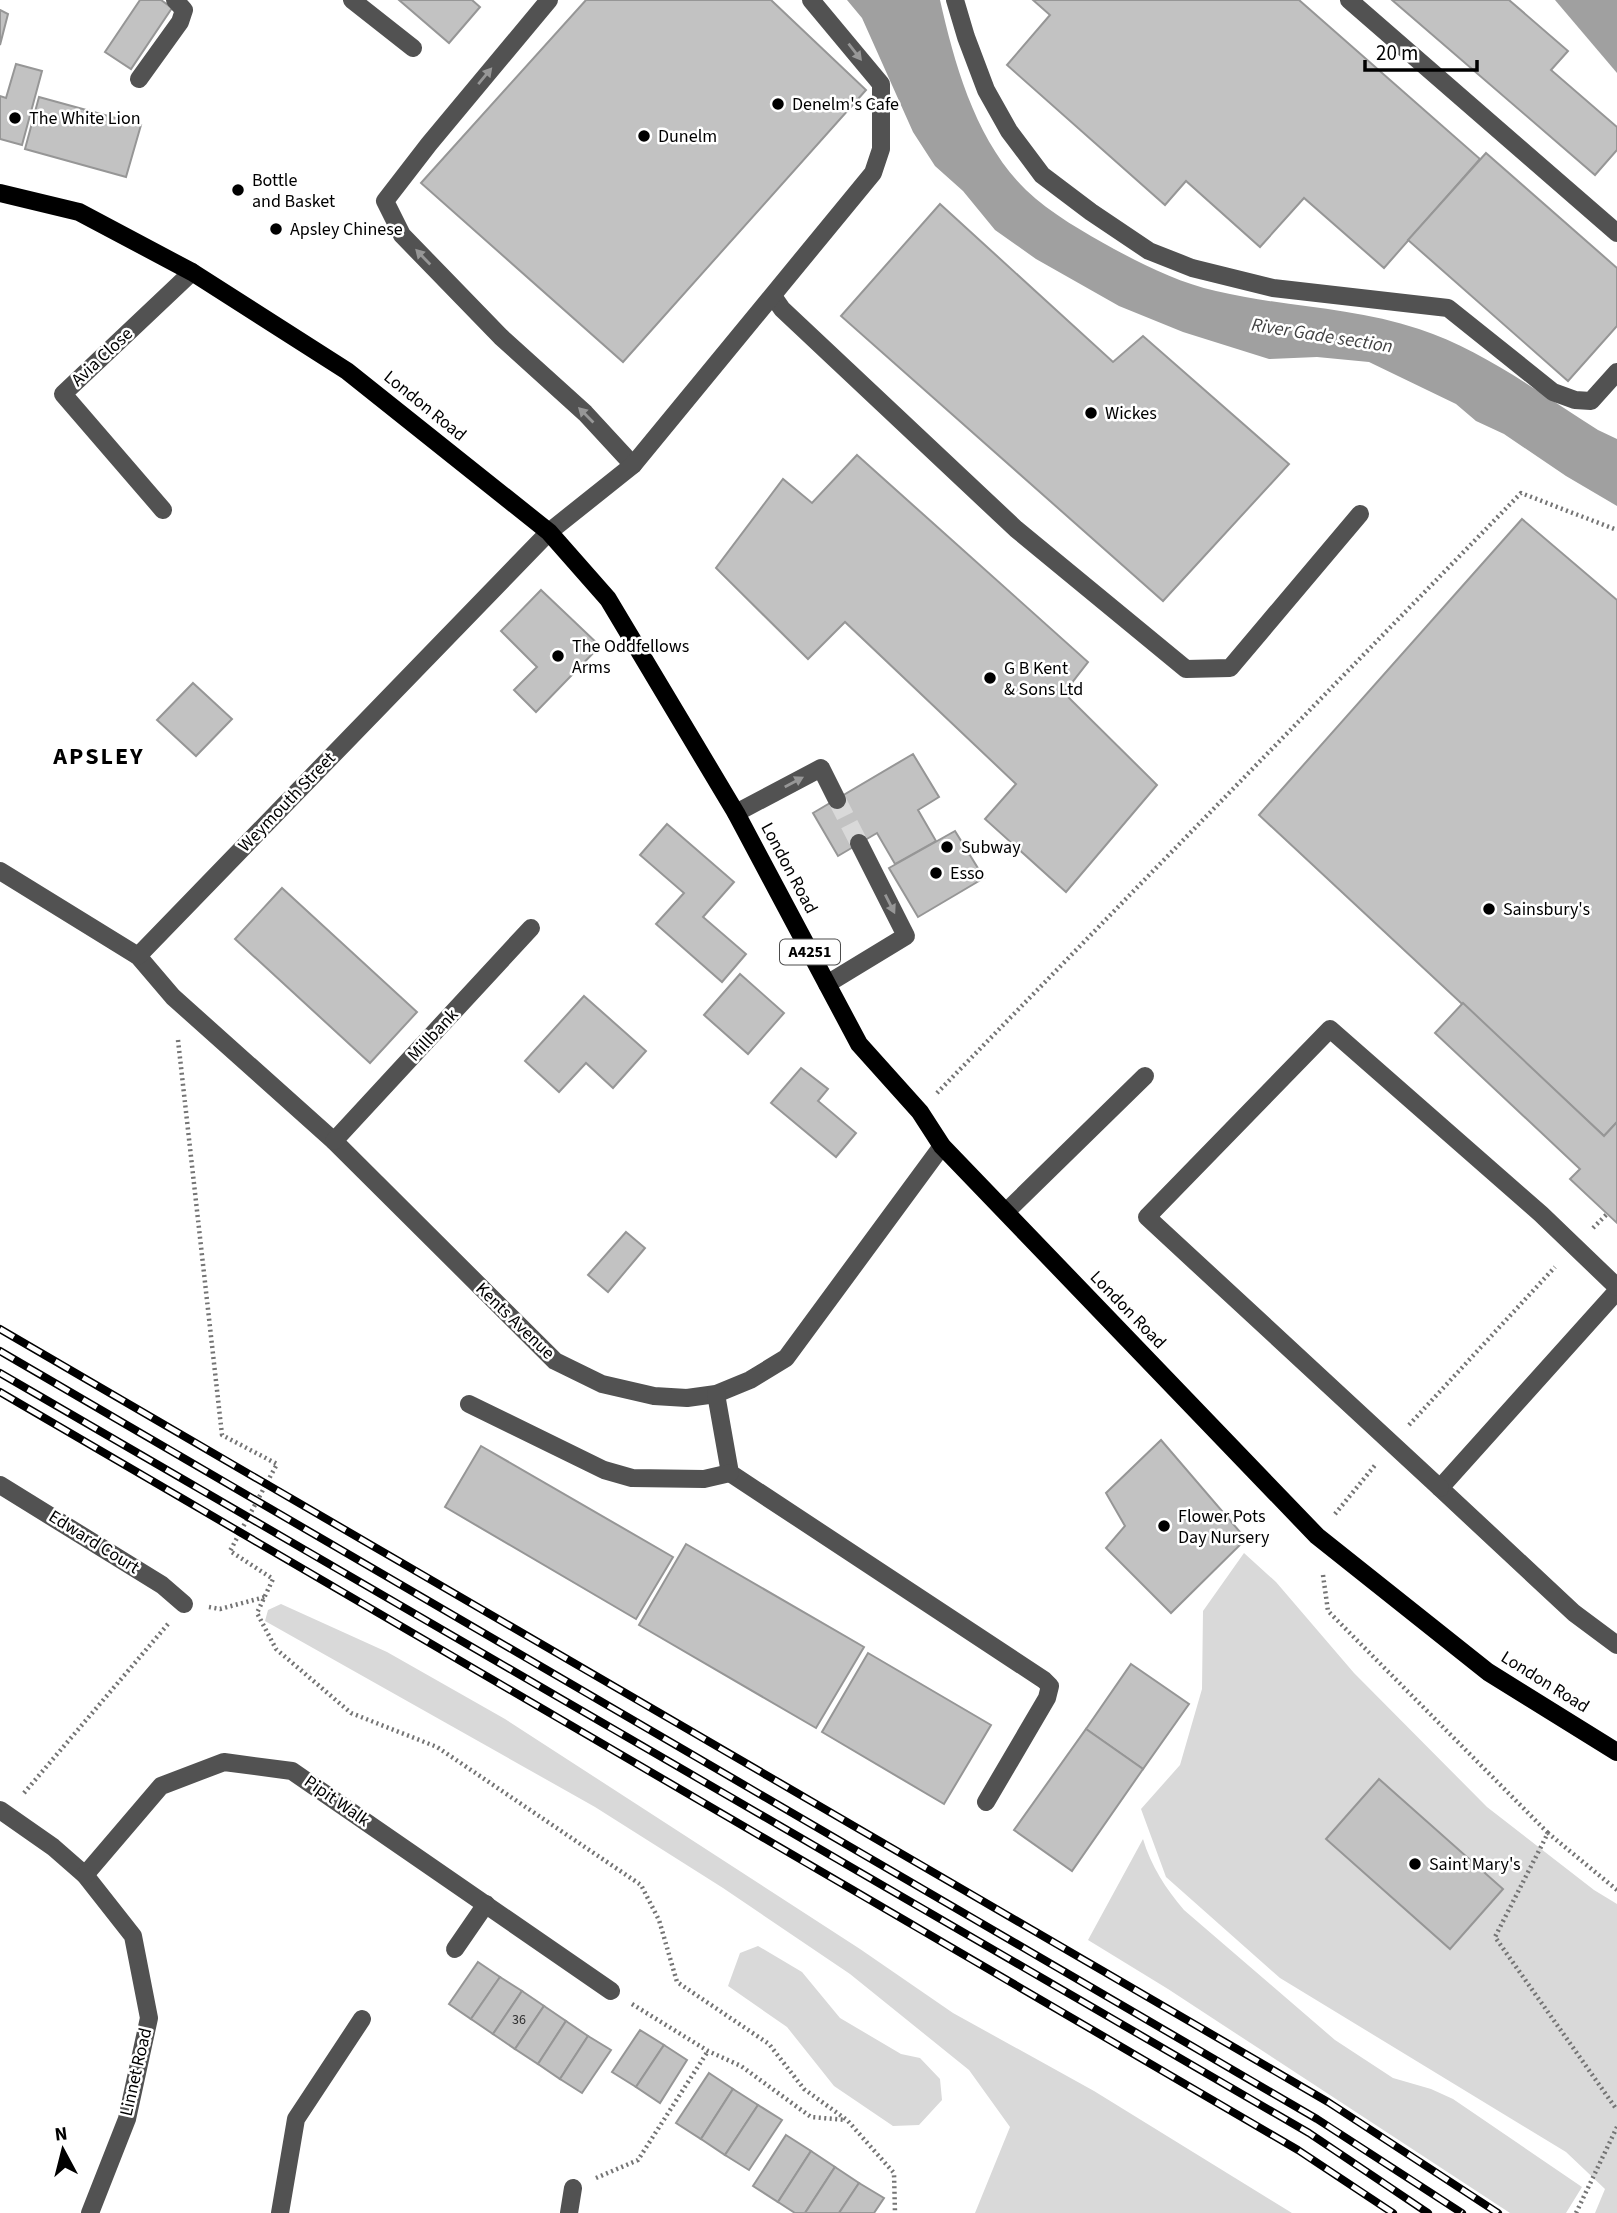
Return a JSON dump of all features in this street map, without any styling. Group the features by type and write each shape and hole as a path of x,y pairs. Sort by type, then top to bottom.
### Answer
{"main road":[{"name":"London Road","path":"0,193 79,212 192,272 347,371 549,532 608,599 736,813 859,1044 920,1112 942,1146 1317,1536 1488,1672 1617,1752"}],"street":[{"path":"139,79 180,22 184,10 175,0"},
{"path":"352,0 413,48"},
{"path":"549,0 385,201 402,234 500,337 585,413 633,465"},
{"name":"Weymouth Street","path":"138,956 549,532 633,465 873,173 881,149 881,85 811,0"},
{"path":"955,0 986,90 1009,131 1042,175 1149,251 1192,268 1273,288 1448,309 1553,393 1575,400 1591,401 1617,372"},
{"path":"1349,0 1617,233"},
{"name":"Avia Close","path":"163,510 63,394 192,272"},
{"path":"773,296 782,309 1016,529 1186,669 1230,668 1360,514"},
{"path":"736,813 821,768 837,800"},
{"path":"827,984 906,936 859,843"},
{"path":"0,872 138,956"},
{"name":"Millbank","path":"334,1141 531,928"},
{"name":"Kents Avenue","path":"138,956 173,997 334,1141 555,1361 602,1384 654,1396 687,1398 716,1394 750,1380 786,1358 942,1146"},
{"path":"1440,1488 1617,1289 1541,1214 1330,1029 1147,1217 1574,1613 1617,1645"},
{"path":"1006,1212 1145,1076"},
{"path":"716,1394 730,1473"},
{"path":"470,1404 604,1470 632,1478 704,1479 730,1473 1044,1680 1050,1686 1047,1698 986,1802"},
{"name":"Edward Court","path":"0,1485 162,1585 184,1604"},
{"name":"Pipit Walk","path":"85,1875 161,1786 224,1762 292,1771 611,1991"},
{"name":"Linnet Road","path":"3,1812 54,1847 85,1875 133,1936 149,2018 127,2119 90,2213"},
{"path":"455,1949 486,1904"},
{"path":"280,2213 296,2119 362,2019"},
{"path":"569,2213 573,2188"}],"path":[{"path":"920,1112 1521,493 1617,530"},
{"path":"173,997 222,1436 277,1464 230,1551 273,1580 257,1613 276,1649 351,1713 437,1747 640,1885 659,1920 677,1983 769,2044 804,2089 847,2120 894,2173 895,2213"},
{"path":"1528,1297 1393,1444 1317,1536 1328,1612 1548,1833 1617,1890"},
{"path":"3,1812 184,1604 220,1609 266,1597"},
{"path":"1548,1833 1495,1937 1617,2110"},
{"path":"611,1991 708,2051 741,2066 811,2117 847,2120"},
{"path":"573,2188 638,2160 708,2051"},
{"path":"1576,2213 1617,2127"}],"shaded area":[{"path":"1244,1553 1276,1582 1354,1673 1487,1807 1594,1890 1617,1904 1617,2213 1595,2213 1605,2189 1566,2152 1280,1978 1166,1877 1141,1809 1180,1765 1202,1689 1203,1611"},
{"path":"281,1604 387,1652 505,1719 860,1949 953,2013 1094,2091 1292,2213 975,2213 1010,2127 969,2070 850,1974 723,1888 595,1807 265,1621 268,1610"},
{"path":"1143,1839 1160,1877 1184,1910 1335,2040 1393,2078 1431,2089 1453,2099 1582,2187 1566,2213 1510,2213 1168,1989 1088,1940"},
{"path":"758,1946 802,1972 840,2018 901,2054 920,2058 940,2079 942,2100 919,2125 893,2126 834,2086 787,2027 728,1986 740,1953"}],"water":[{"name":"River Gade section","path":"847,0 940,0 970,101 994,149 1026,190 1068,222 1138,262 1189,283 1241,296 1369,316 1419,329 1466,349 1617,439 1617,506 1566,476 1504,434 1476,421 1456,404 1369,362 1317,357 1269,359 1183,332 1119,306 1036,259 995,230 963,191 935,166 913,132 862,18"},
{"path":"1555,0 1617,0 1617,73"}],"building":[{"path":"140,0 161,0 172,8 131,69 105,52"},
{"path":"399,0 472,0 480,7 449,43"},
{"name":"Dunelm","path":"586,0 771,0 866,90 623,362 421,183"},
{"path":"1033,0 1299,0 1480,159 1384,268 1304,198 1260,247 1186,181 1165,205 1007,65 1050,15"},
{"path":"1392,0 1509,0 1568,51 1551,70 1617,127 1617,150 1595,175"},
{"path":"0,10 8,14 0,45"},
{"name":"The White Lion","path":"16,64 42,71 22,145 0,139 0,96 6,98"},
{"path":"39,97 141,125 126,177 25,149"},
{"path":"1486,153 1617,268 1617,326 1568,381 1408,240"},
{"name":"Wickes","path":"940,204 1113,362 1143,336 1289,464 1163,601 841,316"},
{"name":"G B Kent & Sons Ltd","path":"857,455 1088,662 1064,693 1157,785 1066,892 985,819 1016,784 845,622 808,659 716,568 783,479 812,503"},
{"name":"Sainsbury's","path":"1522,519 1617,600 1617,1122 1604,1136 1259,815"},
{"name":"The Oddfellows Arms","path":"541,590 600,646 536,712 514,690 537,667 501,631"},
{"path":"193,683 232,719 196,756 157,720"},
{"path":"913,754 939,797 918,810 936,841 895,864 877,833 838,856 813,813"},
{"path":"667,824 734,882 703,917 746,954 722,982 656,924 684,893 640,855"},
{"name":"Esso","path":"955,831 984,878 918,917 889,868"},
{"path":"282,888 417,1012 370,1063 235,939"},
{"path":"740,974 784,1013 748,1054 704,1015"},
{"path":"584,996 646,1051 613,1088 586,1063 559,1092 525,1061"},
{"path":"1463,1003 1604,1136 1617,1122 1617,1223 1570,1179 1580,1169 1435,1033"},
{"path":"801,1068 828,1089 818,1101 856,1133 836,1157 771,1103"},
{"path":"626,1232 645,1248 608,1292 588,1275"},
{"path":"1161,1440 1246,1539 1171,1613 1106,1548 1125,1526 1106,1493"},
{"path":"481,1446 673,1557 636,1619 445,1507"},
{"path":"686,1544 864,1647 816,1728 639,1625"},
{"path":"868,1653 991,1725 944,1804 822,1732"},
{"path":"1131,1664 1189,1704 1143,1769 1086,1729"},
{"path":"1086,1729 1143,1769 1072,1871 1014,1830"},
{"name":"Saint Mary's","path":"1379,1779 1503,1889 1450,1949 1326,1839"},
{"path":"478,1962 500,1977 471,2019 449,2004"},
{"path":"500,1977 522,1991 493,2034 471,2019"},
{"path":"522,1991 544,2006 515,2049 493,2034"},
{"path":"544,2006 566,2021 538,2064 515,2049"},
{"path":"566,2021 588,2036 560,2079 538,2064"},
{"path":"640,2030 664,2045 636,2087 612,2072"},
{"path":"588,2036 611,2050 582,2093 560,2079"},
{"path":"664,2045 687,2060 660,2103 636,2087"},
{"path":"709,2073 733,2089 701,2139 676,2123"},
{"path":"733,2089 758,2105 725,2155 701,2139"},
{"path":"758,2105 782,2120 749,2170 725,2155"},
{"path":"786,2135 811,2151 778,2202 753,2186"},
{"path":"811,2151 835,2167 805,2213 795,2213 778,2202"},
{"path":"835,2167 859,2183 839,2213 805,2213"},
{"path":"859,2183 884,2198 874,2213 839,2213"}],"tunnel":[{"path":"837,800 859,843"}],"railway":[{"path":"0,1329 1328,2102 1498,2213"},
{"path":"0,1351 1317,2119 1462,2213"},
{"path":"0,1373 1309,2133 1428,2213"},
{"path":"0,1392 1298,2150 1393,2213"}],"place":[{"name":"Denelm's Cafe","path":"778,104"},
{"name":"The White Lion","path":"15,118"},
{"name":"Dunelm","path":"644,136"},
{"name":"Bottle and Basket","path":"238,190"},
{"name":"Apsley Chinese","path":"276,229"},
{"name":"Wickes","path":"1091,413"},
{"name":"The Oddfellows Arms","path":"558,656"},
{"name":"G B Kent & Sons Ltd","path":"990,678"},
{"name":"Subway","path":"947,847"},
{"name":"Esso","path":"936,873"},
{"name":"Sainsbury's","path":"1489,909"},
{"name":"Flower Pots Day Nursery","path":"1164,1526"},
{"name":"Saint Mary's","path":"1415,1864"}],"district":[{"name":"APSLEY","path":"99,756"}]}
